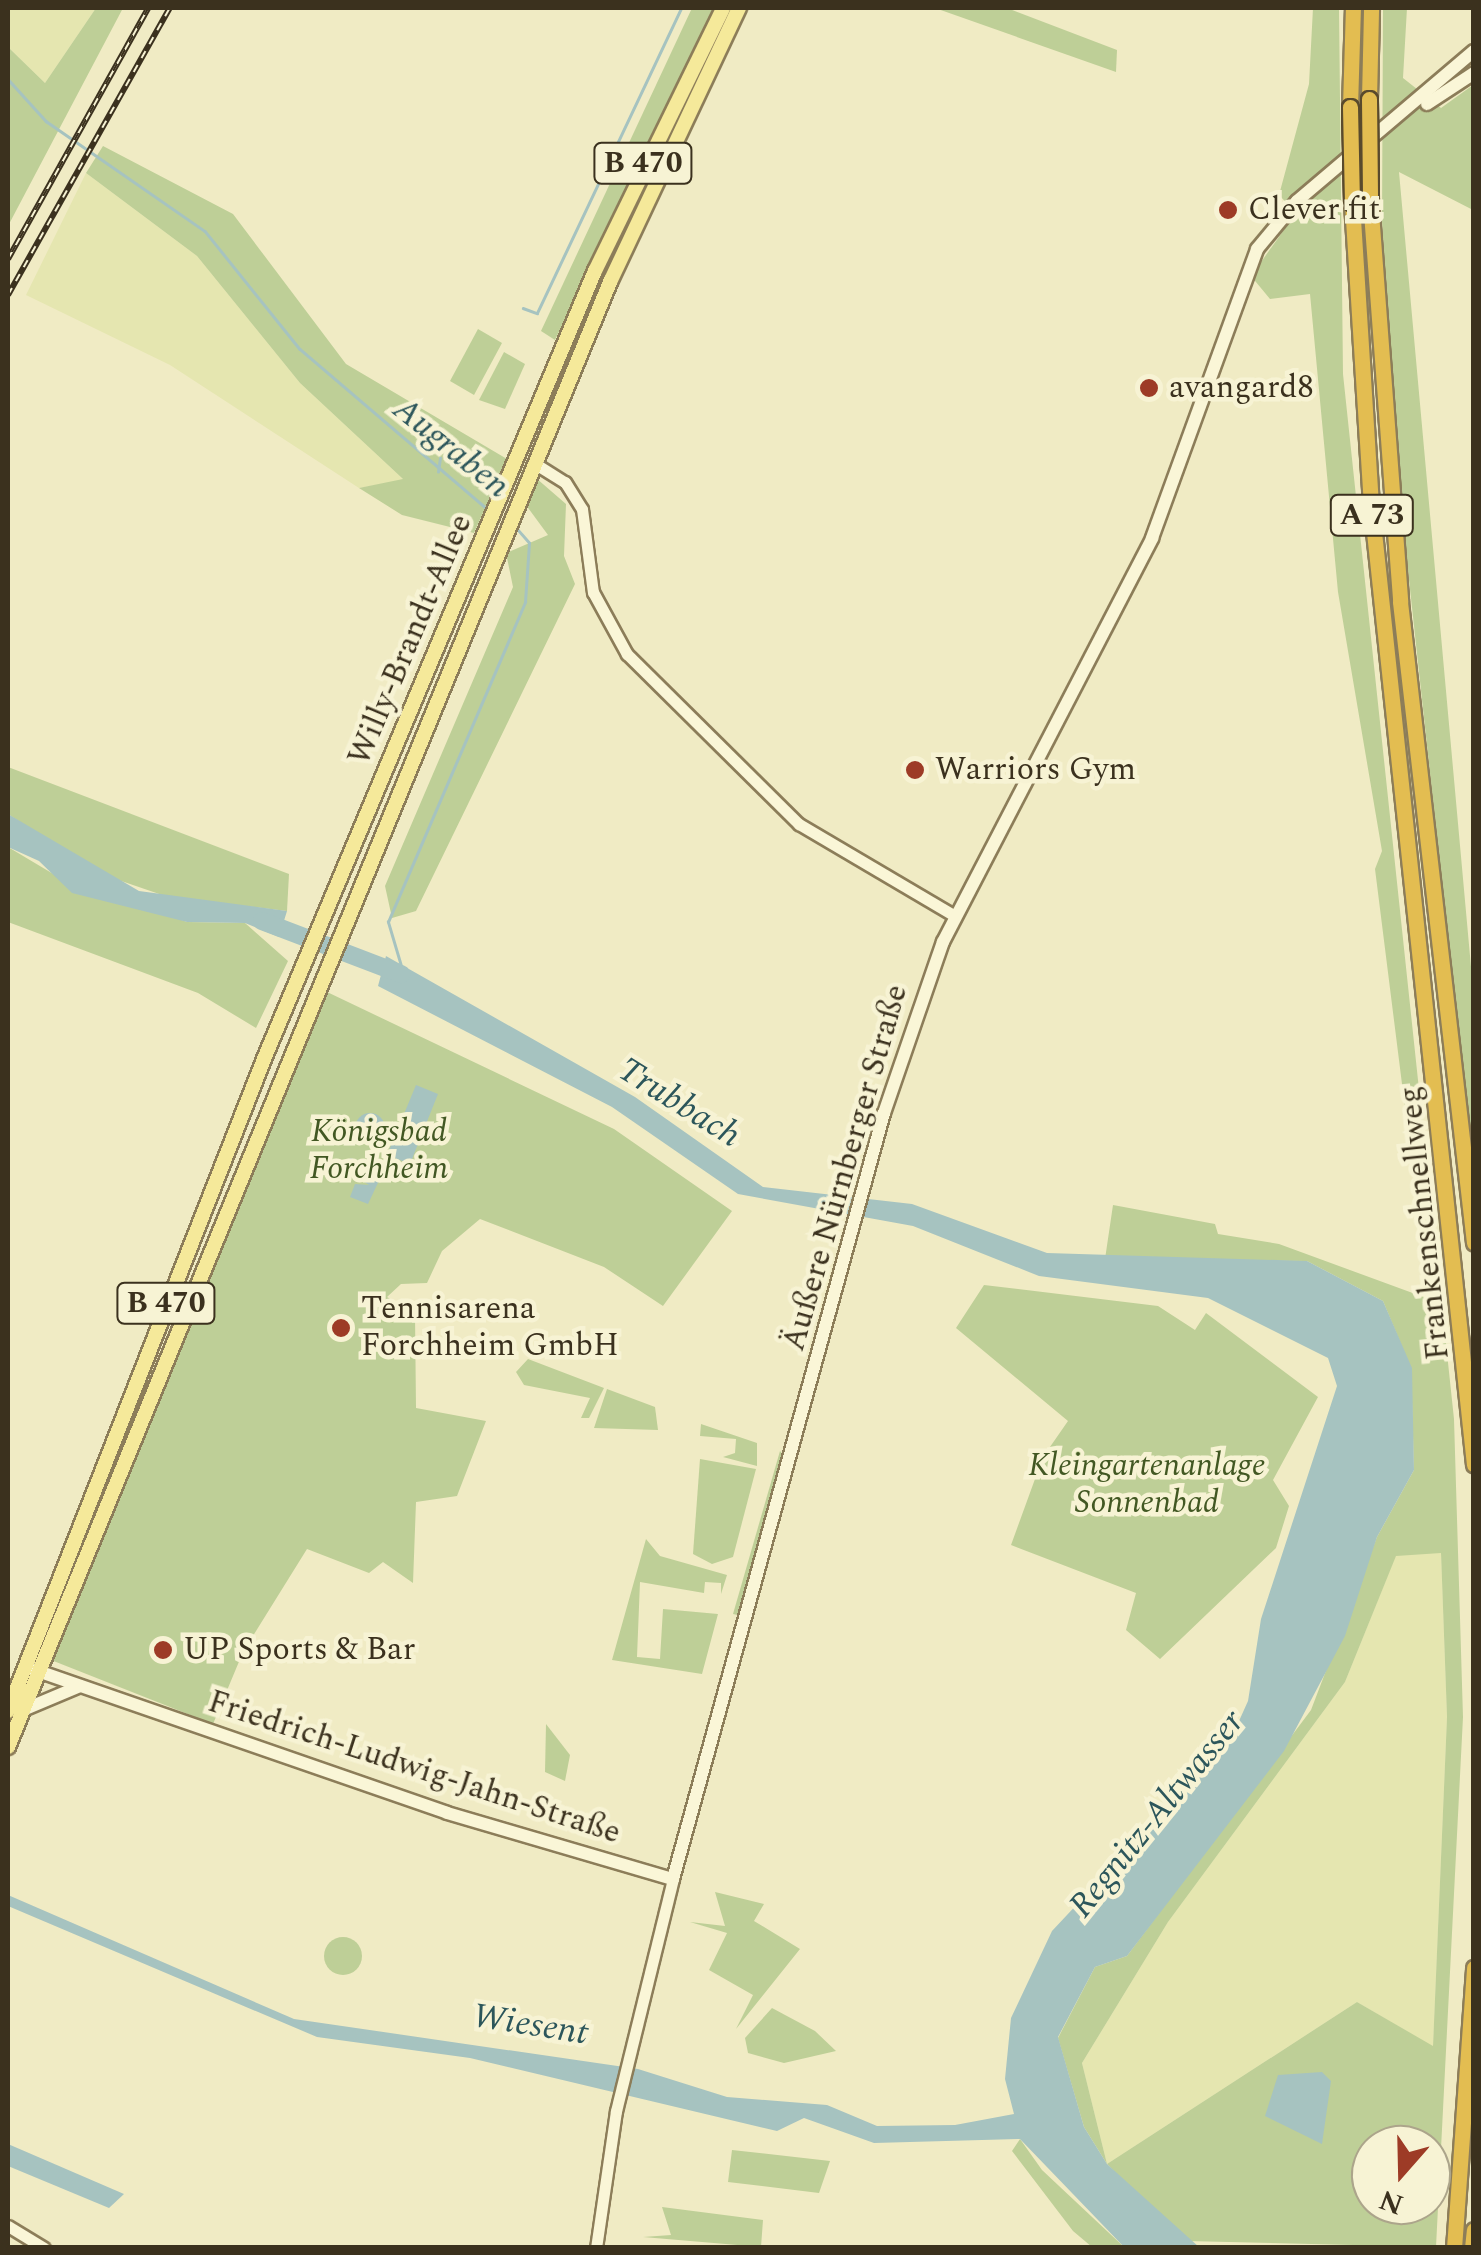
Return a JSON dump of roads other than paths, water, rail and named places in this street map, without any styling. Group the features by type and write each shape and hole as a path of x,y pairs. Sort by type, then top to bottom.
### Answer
{"highway":[{"name":"Frankenschnellweg","path":"1353,8 1352,203 1371,504 1427,978 1474,1464"},
{"name":"A 73","path":"1371,8 1370,199 1380,390 1474,1243"},
{"path":"1454,2248 1474,1968"},
{"path":"1472,2248 1474,2230"}],"main road":[{"name":"Willy-Brandt-Allee","path":"264,1059 642,166 723,8"},
{"name":"Willy-Brandt-Allee","path":"282,1066 534,463 739,8"},
{"name":"Äußere Nürnberger Straße","path":"673,1879 866,1181 956,916 1152,538 1246,266 1298,201 1474,51"},
{"name":"Äußere Nürnberger Straße","path":"1398,119 1474,73"},
{"path":"518,456 534,463"},
{"path":"396,746 412,753"},
{"path":"264,1059 282,1066"},
{"name":"B 470","path":"32,1669 264,1059"},
{"name":"B 470","path":"8,1747 15,1710 282,1066"},
{"name":"Friedrich-Ludwig-Jahn-Straße","path":"32,1669 447,1813 673,1879"},
{"path":"15,1710 82,1685"}],"street":[{"path":"534,463 575,494 596,604 640,668 799,824 856,866 956,916"},
{"name":"Äußere Nürnberger Straße","path":"596,2248 619,2102 673,1879"},
{"path":"8,2226 44,2248"}],"water":[{"path":"8,814 139,891 287,911 279,937 245,923 187,922 72,893 39,861 8,847"},
{"path":"386,956 635,1097 763,1187 912,1204 1047,1253 1307,1261 1383,1301 1412,1368 1414,1470 1377,1537 1345,1636 1284,1751 1127,1956 1095,1967 1058,2037 1084,2127 1107,2164 1199,2247 1124,2247 1020,2139 874,2143 804,2118 777,2131 470,2058 317,2037 8,1906 8,1895 294,2019 638,2069 727,2097 827,2105 877,2126 955,2125 1014,2114 1005,2079 1011,2018 1052,1931 1230,1741 1248,1701 1261,1619 1337,1386 1328,1358 1208,1298 1039,1276 913,1226 738,1194 612,1107 378,986"},
{"path":"416,1085 438,1094 410,1164 387,1155"},
{"path":"370,1113 380,1118 385,1128 380,1138 370,1143 360,1138 355,1128 360,1118"},
{"path":"350,1158 385,1168 368,1204 350,1197 355,1184 369,1185 345,1169"},
{"path":"1322,2072 1331,2081 1322,2144 1265,2116 1278,2075"},
{"path":"8,2144 124,2194 109,2208 8,2166"}],"waterway":[{"path":"523,308 537,313 681,9"},
{"name":"Augraben","path":"8,79 46,121 205,231 300,349 490,511"},
{"path":"438,472 440,458"},
{"name":"Augraben","path":"401,966 388,922 525,602 529,543 517,529"},
{"name":"Trubbach","path":"262,921 401,974"}],"railway":[{"path":"8,259 148,8"},
{"path":"8,295 170,8"}],"place":[{"name":"Clever fit","path":"1228,210"},
{"name":"avangard8","path":"1149,388"},
{"name":"Warriors Gym","path":"915,770"},
{"name":"Tennisarena Forchheim GmbH","path":"341,1328"},
{"name":"UP Sports & Bar","path":"163,1650"}],"park label":[{"name":"Königsbad Forchheim","path":"379,1152"},
{"name":"Kleingartenanlage Sonnenbad","path":"1147,1486"}],"water label":[{"name":"Regnitz-Altwasser","path":"1157,1814"},
{"name":"Wiesent","path":"530,2025"}]}
